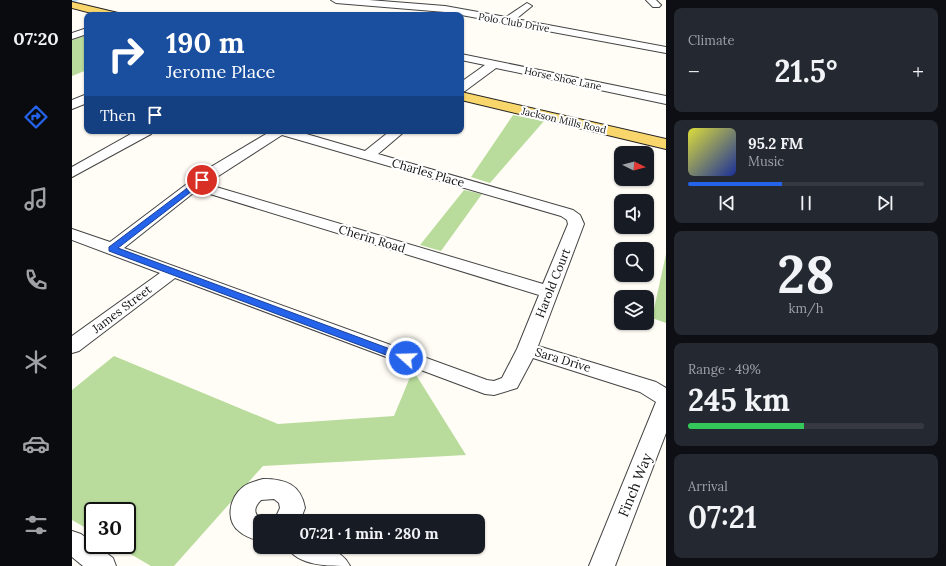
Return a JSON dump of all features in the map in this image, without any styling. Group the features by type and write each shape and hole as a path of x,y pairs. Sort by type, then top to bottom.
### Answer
{"main road":[{"path":"72,5 101,12"},
{"name":"Jackson Mills Road","path":"464,97 666,144"}],"street":[{"name":"Polo Club Drive","path":"336,0 445,9 461,12"},
{"path":"399,12 403,6"},
{"path":"508,21 527,6"},
{"name":"Polo Club Drive","path":"464,13 666,50"},
{"path":"72,36 84,32"},
{"name":"Horse Shoe Lane","path":"464,57 666,100"},
{"path":"464,86 494,64"},
{"path":"72,105 84,99"},
{"path":"72,173 108,151 140,134"},
{"path":"112,249 195,185 275,134"},
{"name":"Charles Place","path":"290,134 567,213 574,218"},
{"path":"367,156 394,134"},
{"name":"Cherin Road","path":"195,185 550,292"},
{"name":"Harold Court","path":"527,349 576,224 574,218"},
{"name":"Sara Drive","path":"72,234 485,387 494,388 510,384 527,349 648,387 666,398"},
{"name":"James Street","path":"72,346 172,272"},
{"name":"Finch Way","path":"602,566 666,404"},
{"path":"253,527 248,525 242,516 242,506 248,497 257,490 269,488 281,490 289,496 293,505 290,514"},
{"path":"314,554 337,566"}],"green space":[{"path":"84,36 84,71 72,76 72,40"},
{"path":"513,115 544,121 490,183 471,177"},
{"path":"464,190 482,194 441,251 420,245"},
{"path":"666,254 666,323 654,319 654,309"},
{"path":"114,356 278,424 394,416 413,370 466,455 263,466 174,566 151,566 130,554 136,554 136,502 84,502 84,527 72,520 72,390"}],"route":[{"path":"202,180 123,239 112,249 406,358"}]}
